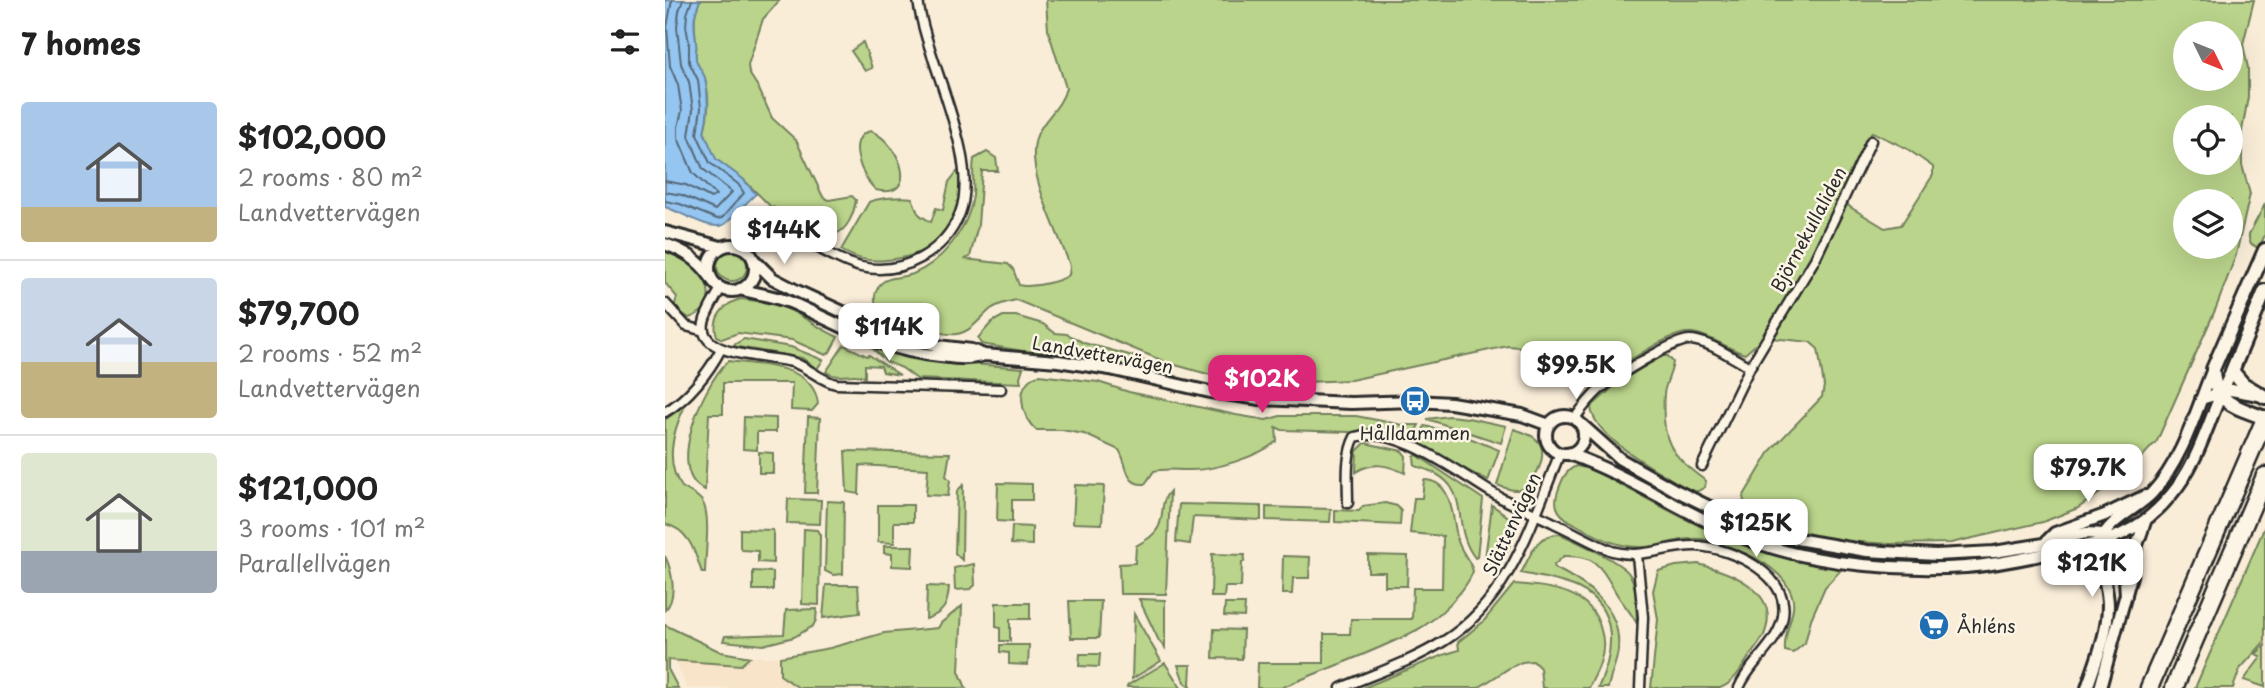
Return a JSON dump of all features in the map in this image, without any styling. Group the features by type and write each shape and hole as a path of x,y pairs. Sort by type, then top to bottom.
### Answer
{"highway":[{"path":"2149,688 2265,418"},
{"path":"2174,688 2265,476"}],"main road":[{"path":"2265,250 2213,369 2213,384 2219,394 2234,406 2265,418"},
{"path":"2264,397 2241,387 2232,371 2265,291"}],"street":[{"path":"741,247 753,228 760,223 774,221 846,262 860,267 886,268 916,261 929,254 949,235 963,205 966,176 918,0"},
{"name":"Björnekullaliden","path":"1702,466 1750,367 1815,258 1871,141"},
{"path":"665,232 721,247 741,247 753,259 753,277 740,289 721,288 694,258 665,244"},
{"path":"710,276 710,259 721,247"},
{"name":"Landvettervägen","path":"753,259 764,272 787,287 878,328 939,346 971,350 983,355 1058,360 1210,392 1259,399 1451,403 1522,415 1549,425"},
{"path":"721,288 703,322 704,331 721,349 792,362 823,380 836,384 1001,389"},
{"name":"Landvettervägen","path":"740,289 791,303 885,346 932,356 971,359 983,355"},
{"path":"665,303 687,326 693,330 704,331"},
{"path":"1579,422 1592,397 1609,382 1675,342 1691,340 1713,347 1750,367"},
{"path":"665,412 690,391 721,349"},
{"path":"2087,688 2107,617 2105,538 2117,521 2151,494 2173,463 2213,369"},
{"path":"2201,444 2219,394 2232,371"},
{"path":"2201,399 2241,387"},
{"path":"2105,572 2046,549 1936,555 1853,549 1785,537 1734,519 1675,490 1620,459 1579,422 1561,416 1549,425 1546,431 1553,450 1623,477 1708,522 1782,551 1839,562 1966,567 2002,563 2046,549 2105,538 2146,519 2181,483 2217,418 2223,411 2234,406"},
{"path":"1564,453 1582,444 1585,435 1579,422"},
{"path":"1348,503 1350,450 1355,437 1365,434 1409,444 1492,493 1601,547 1637,555 1683,547 1710,548 1747,561 1773,580 1782,595 1783,618 1773,641 1739,688"},
{"name":"Slättenvägen","path":"1341,688 1423,654 1473,619 1500,588 1509,573 1564,453"},
{"path":"2046,549 2055,533 2151,494"},
{"path":"2100,688 2146,519"},
{"path":"2105,538 2124,562 2126,596"},
{"path":"1637,555 1643,617 1640,688"}],"shaded area":[{"path":"750,657 780,657 780,675 799,688 687,688 675,660 741,665"}],"green space":[{"path":"700,0 780,0 763,19 748,65 749,73 772,118 796,140 823,197 829,200 852,196 856,200 850,220 840,232 835,234 770,206 743,179 715,159 704,132 708,97 704,76 696,59 695,17"},
{"path":"1046,0 2254,0 2243,44 2248,68 2248,97 2243,125 2243,105 2173,105 2173,175 2243,175 2243,169 2250,194 2243,224 2243,189 2173,189 2173,259 2234,259 2216,308 2157,441 2124,476 2078,508 2043,522 1951,543 1890,544 1831,540 1748,516 1743,497 1771,450 1822,397 1824,386 1818,349 1810,342 1771,338 1755,345 1745,354 1700,335 1684,333 1647,350 1600,379 1590,376 1562,355 1543,349 1508,346 1351,380 1283,383 1222,378 1168,363 1016,300 994,307 971,328 957,334 914,326 882,311 875,299 876,291 882,283 924,269 944,252 960,232 973,196 974,159 987,152 996,158 998,171 982,171 978,225 970,257 964,259 1008,264 1013,269 1019,285 1045,284 1069,275 1070,266 1039,185 1034,152 1039,131 1060,102 1066,88 1048,30","holes":["1872,132 1906,148 1933,167 1933,175 1901,225 1885,228 1850,207 1840,196"]},
{"path":"863,42 872,68 865,71 851,51"},
{"path":"871,131 891,148 902,170 898,187 889,191 876,190 871,185 858,158 858,141"},
{"path":"960,168 959,203 954,218 935,242 905,257 887,260 863,259 841,250 869,202 912,198 919,214 931,222 936,208 943,210 949,182"},
{"path":"2265,204 2265,235 2259,248 2251,243 2249,234"},
{"path":"665,251 691,261 707,284 708,300 705,308 689,318 674,308 677,297 665,283"},
{"path":"732,251 743,255 747,266 743,277 732,281 721,277 717,266 721,255"},
{"path":"741,299 784,308 838,337 826,355 792,340 738,333 722,339 717,336 717,318 729,304"},
{"path":"1003,316 1016,316 1043,324 1055,333 1067,334 1084,343 1133,356 1178,377 1048,352 1041,354 981,344 978,338 992,322"},
{"path":"744,339 791,347 823,360 817,369 802,358 732,346"},
{"path":"844,345 869,355 900,375 883,372 881,366 865,365 865,377 831,375 826,372"},
{"path":"873,349 922,360 1023,368 1021,383 917,379 902,368 887,362"},
{"path":"1663,356 1668,356 1673,362 1664,394 1666,434 1670,445 1683,463 1706,481 1705,487 1698,491 1691,491 1632,455 1604,431 1595,419 1591,407 1620,381"},
{"path":"728,361 769,366 796,374 807,381 818,404 812,411 791,410 792,383 723,383 723,414 709,414 705,490 693,481 688,467 691,429 707,390"},
{"path":"1039,375 1098,382 1129,392 1266,420 1280,416 1356,416 1403,425 1419,425 1410,442 1383,433 1282,430 1276,427 1277,441 1247,457 1198,470 1154,471 1145,484 1138,484 1127,473 1119,450 1084,434 1062,430 1036,430 1026,416 1022,400 1026,385"},
{"path":"684,408 672,449 673,469 682,487 699,498 705,509 705,573 702,573 690,542 680,531 665,524 665,420"},
{"path":"1449,416 1506,426 1501,443 1427,419"},
{"path":"744,417 776,418 776,432 757,432 757,450 743,449"},
{"path":"808,417 820,418 817,493 805,493"},
{"path":"1425,426 1460,434 1499,450 1488,481 1420,446 1419,437"},
{"path":"1514,429 1536,439 1542,454 1535,477 1518,490 1497,485"},
{"path":"1365,443 1402,451 1406,456 1405,473 1380,465 1368,466 1356,472 1357,451"},
{"path":"845,451 950,453 946,476 950,480 948,496 926,495 928,469 860,465 859,494 847,492"},
{"path":"759,452 773,453 773,473 759,473"},
{"path":"1417,455 1483,499 1477,557 1475,558 1467,544 1454,493 1447,482 1435,473 1415,466 1414,457"},
{"path":"1576,466 1591,469 1671,512 1732,540 1763,552 1842,569 1825,587 1811,619 1805,643 1793,653 1785,651 1792,614 1792,596 1779,575 1746,553 1701,539 1633,547 1594,534 1565,518 1557,507 1556,497 1564,476"},
{"path":"1424,480 1434,482 1446,494 1453,512 1458,541 1473,571 1458,595 1433,619 1401,638 1281,688 1257,688 1258,663 1324,663 1324,634 1350,634 1351,619 1412,619 1413,588 1442,588 1443,536 1410,533 1414,498 1422,498"},
{"path":"998,483 1032,484 1032,500 1012,500 1012,522 997,521"},
{"path":"963,485 962,560 955,553 957,491"},
{"path":"1075,485 1104,486 1102,524 1073,523"},
{"path":"1170,491 1166,594 1120,594 1119,564 1135,563 1136,546 1158,528 1164,500"},
{"path":"788,499 821,500 820,524 787,523"},
{"path":"827,501 844,502 843,574 833,575 825,571"},
{"path":"1385,503 1397,506 1401,511 1400,525 1335,522 1335,510 1359,511 1363,506"},
{"path":"1179,504 1261,506 1261,520 1193,517 1190,544 1176,542"},
{"path":"878,505 913,505 913,522 894,522 894,543 878,542"},
{"path":"1492,505 1510,519 1514,531 1496,572 1485,558"},
{"path":"1266,507 1331,509 1330,522 1266,520"},
{"path":"1012,526 1032,527 1032,545 1011,544"},
{"path":"2265,526 2265,641 2240,669 2233,688 2195,688"},
{"path":"740,529 773,530 773,563 758,562 758,551 742,550"},
{"path":"804,529 817,530 820,535 819,605 802,604"},
{"path":"1560,534 1618,564 1633,580 1637,624 1596,564 1575,556 1564,556 1554,565 1591,590 1609,610 1615,622 1618,650 1608,688 1598,688 1610,647 1607,619 1601,607 1578,588 1521,573 1535,546 1545,538"},
{"path":"884,546 913,546 912,567 892,566 892,554 884,553"},
{"path":"1212,554 1245,555 1242,562 1241,587 1225,587 1224,597 1211,597"},
{"path":"1368,555 1408,556 1407,586 1385,586 1385,572 1368,572"},
{"path":"665,556 672,576 673,591 665,610"},
{"path":"1283,556 1310,557 1309,578 1293,578 1292,594 1282,594"},
{"path":"974,564 975,585 971,589 955,590 954,568"},
{"path":"1698,564 1738,578 1760,595 1766,606 1768,620 1764,635 1737,675 1725,686 1651,688 1658,619 1653,591 1658,571"},
{"path":"753,571 773,572 773,590 753,590"},
{"path":"1514,584 1567,593 1578,598 1596,616 1602,634 1603,650 1589,688 1542,688 1540,668 1533,661 1511,667 1478,688 1363,688 1459,650 1458,642 1483,622"},
{"path":"826,585 858,585 860,613 823,618"},
{"path":"927,586 949,587 944,608 926,619"},
{"path":"1139,599 1165,600 1165,648 1159,641"},
{"path":"1069,601 1101,601 1099,638 1071,638"},
{"path":"996,603 1030,603 1030,619 1010,619 1010,641 1000,641 1000,628 996,627"},
{"path":"1225,604 1245,604 1244,617 1224,616"},
{"path":"962,606 959,671 966,688 799,688 780,675 780,657 830,648 884,633 938,628"},
{"path":"817,609 813,626 794,637 763,645 723,641 725,636 784,634 786,610"},
{"path":"1134,614 1161,661 1132,679"},
{"path":"665,625 721,652 750,657 741,665 668,660 668,669 678,688 665,688"},
{"path":"1214,629 1243,630 1242,659 1213,658"},
{"path":"1000,645 1029,645 1028,665 1009,664 1009,653 1000,652"},
{"path":"2265,645 2265,687 2244,680 2261,657 2256,654"},
{"path":"1080,654 1100,654 1099,667 1079,666"},
{"path":"1165,663 1181,688 1127,687 1128,685"},
{"path":"1178,665 1191,665 1192,688 1184,682"}],"water":[{"path":"665,0 700,0 694,25 696,59 705,78 707,92 708,112 704,132 716,159 743,179 756,194 723,225 703,223 665,207"}],"place":[{"name":"Hålldammen","path":"1415,401"},
{"name":"Åhléns","path":"1934,625"}]}
